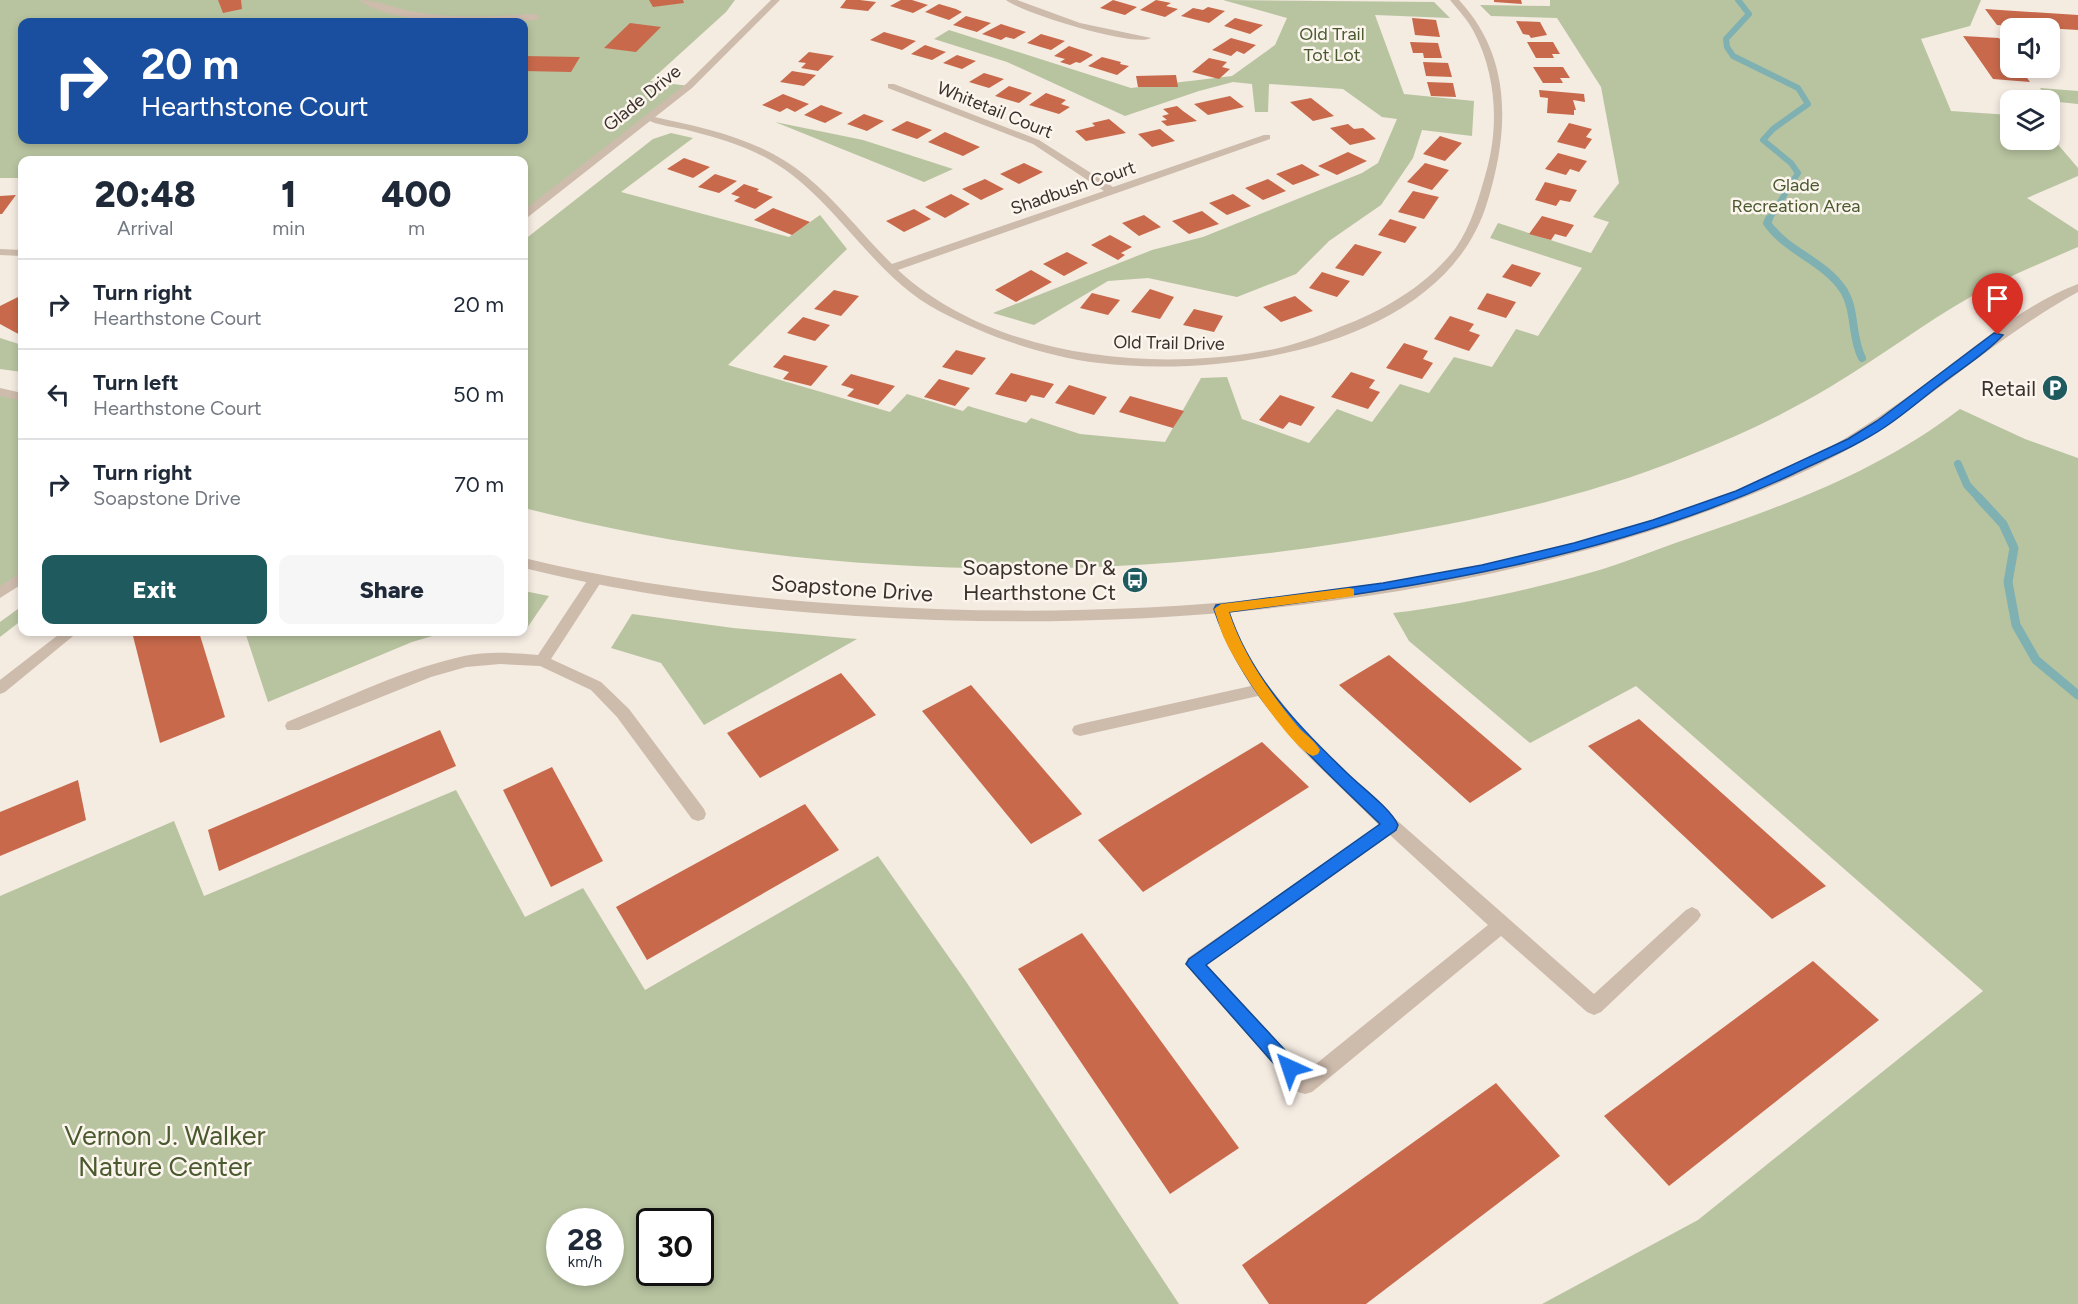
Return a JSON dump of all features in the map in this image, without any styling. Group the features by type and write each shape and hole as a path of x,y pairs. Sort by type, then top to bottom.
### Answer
{"street":[{"path":"363,0 385,8 434,16 536,17"},
{"name":"Glade Drive","path":"528,212 650,119 733,46 776,0"},
{"path":"1010,0 1073,24 1148,38"},
{"name":"Old Trail Drive","path":"650,119 730,139 784,165 803,178 831,205 890,269 931,301 973,324 1053,350 1133,362 1188,364 1268,355 1320,341 1377,316 1419,289 1457,254 1472,232 1481,208 1499,141 1501,120 1498,98 1485,48 1472,19 1454,0"},
{"name":"Whitetail Court","path":"891,86 1036,142 1112,191"},
{"name":"Shadbush Court","path":"890,269 1267,137"},
{"path":"0,252 18,253"},
{"name":"Soapstone Drive","path":"528,564 670,592 878,613 1045,616 1221,609 1383,588 1574,548 1657,523 1740,494 1811,463 1881,424 2015,322 2078,287"},
{"path":"0,392 18,396"},
{"path":"542,661 596,579"},
{"path":"0,594 18,580"},
{"path":"1221,609 1231,639 1262,689 1295,733 1500,926 1594,1006 1692,915"},
{"path":"0,688 66,636"},
{"path":"293,726 427,672 466,661 500,658 542,661 597,686 623,713 698,814"},
{"path":"1080,730 1262,689"},
{"path":"1391,825 1194,964 1305,1085 1500,926"}],"green space":[{"path":"0,0 735,0 726,12 650,81 689,86 528,211 528,156 18,156 18,178 0,178"},
{"name":"Old Trail Tot Lot","path":"1223,0 1434,2 1450,18 1375,15 1404,94 1474,101 1472,136 1422,130 1413,158 1381,205 1329,241 1296,274 1237,297 1148,278 1108,281 1034,325 993,313 1152,250 1203,237 1362,173 1378,163 1397,119 1382,117 1343,89 1269,84 1268,112 1255,112 1252,84 1233,82 1125,116 1007,62 934,39 949,30 1131,88 1232,76 1275,45 1287,18"},
{"name":"Glade Recreation Area","path":"1550,0 1981,0 1970,26 1921,39 1951,111 2000,114 2000,150 2060,150 2060,147 2078,168 2078,176 2027,198 2078,231 2078,247 1974,295 1830,387 1779,415 1658,468 1592,489 1491,515 1312,548 1199,560 1086,567 972,568 859,563 746,551 634,533 528,509 528,237 653,139 671,133 693,138 621,192 789,237 820,215 847,249 728,365 890,412 907,394 963,411 968,406 1026,423 1031,418 1080,434 1165,442 1201,378 1227,377 1242,419 1309,443 1337,409 1372,422 1400,384 1429,393 1454,357 1492,367 1516,329 1538,336 1582,268 1490,238 1498,223 1591,253 1609,222 1593,217 1619,183 1601,87 1557,18 1491,16 1480,5 1550,6"},
{"path":"2040,88 2078,91 2078,104 2060,102 2060,90 2041,90"},
{"path":"775,122 863,140 953,169 924,182"},
{"path":"0,338 18,344 18,371 0,369"},
{"path":"0,392 18,396 18,580 0,593"},
{"path":"1960,409 2025,439 2078,458 2078,1304 1542,1304 1698,1220 1983,991 1636,686 1530,743 1409,641 1393,613 1467,602 1565,580 1724,526 1795,500 1863,469 1896,452"},
{"path":"528,592 549,596 528,627"},
{"path":"18,609 18,623 0,637 0,622"},
{"path":"632,614 733,628 857,639 704,725 661,663 611,648"},
{"path":"246,636 432,636 412,642 268,702"},
{"name":"Vernon J. Walker Nature Center","path":"456,790 525,917 583,888 645,990 878,856 967,983 1179,1304 0,1304 0,896 174,821 204,896"}],"building":[{"path":"218,0 241,0 242,9 223,13"},
{"path":"649,0 683,0 684,3 653,7"},
{"path":"846,0 876,2 868,11 840,8"},
{"path":"901,0 912,0 928,5 913,13 890,6"},
{"path":"1113,0 1137,7 1125,15 1100,8"},
{"path":"1156,0 1171,3 1166,6 1178,9 1165,17 1140,10"},
{"path":"1494,0 1521,0 1522,4 1494,2"},
{"path":"939,4 962,12 949,20 925,12"},
{"path":"1208,7 1225,11 1209,23 1181,16 1193,8 1203,10"},
{"path":"1985,9 2078,15 2078,30 2060,29 2060,18 2000,18 2000,25 1997,25"},
{"path":"966,16 991,23 977,32 953,25"},
{"path":"1235,18 1263,25 1250,34 1224,26"},
{"path":"1412,18 1436,20 1440,37 1415,35"},
{"path":"1516,21 1540,22 1547,35 1531,38 1523,34"},
{"path":"630,23 661,27 636,52 604,48"},
{"path":"1001,24 1026,32 1014,39 1006,37 1001,40 982,34"},
{"path":"884,32 916,41 902,50 870,40"},
{"path":"1041,34 1065,41 1051,50 1027,43"},
{"path":"1963,36 1999,38 2000,78 2027,78 2030,82 1993,79"},
{"path":"1231,38 1256,45 1244,54 1237,51 1231,56 1212,50"},
{"path":"1410,42 1438,43 1442,58 1424,58 1423,53 1413,53"},
{"path":"1527,42 1553,42 1560,54 1552,54 1554,58 1536,58"},
{"path":"925,45 946,52 932,60 911,54"},
{"path":"1069,46 1093,55 1080,63 1070,65 1060,62 1065,59 1054,56"},
{"path":"809,52 834,56 818,71 801,68 806,63 798,62"},
{"path":"957,55 976,61 962,69 943,63"},
{"path":"528,56 580,57 571,72 528,71"},
{"path":"1102,57 1129,66 1117,75 1088,66"},
{"path":"1209,58 1227,62 1222,67 1230,69 1219,79 1192,72"},
{"path":"1423,62 1448,63 1452,77 1426,76"},
{"path":"1533,67 1563,67 1570,78 1560,78 1563,83 1543,83"},
{"path":"792,71 816,75 804,86 780,82"},
{"path":"984,73 1004,79 989,88 969,82"},
{"path":"1176,75 1178,87 1138,87 1136,76"},
{"path":"1427,82 1453,83 1456,97 1431,96"},
{"path":"1009,86 1032,93 1019,103 995,96"},
{"path":"1539,90 1584,94 1585,102 1573,100 1576,110 1574,110 1574,115 1547,113 1548,98 1540,97"},
{"path":"1046,93 1066,100 1061,104 1070,107 1059,114 1029,105"},
{"path":"783,94 809,104 795,112 787,108 780,112 762,105"},
{"path":"1230,96 1244,107 1208,115 1194,104"},
{"path":"1311,98 1334,116 1313,121 1290,102"},
{"path":"821,105 843,113 825,123 804,115"},
{"path":"1177,106 1197,121 1167,126 1161,121 1167,120 1162,116 1169,114 1163,109"},
{"path":"864,114 884,121 867,131 847,124"},
{"path":"1109,119 1126,133 1086,141 1075,131 1095,126 1092,123"},
{"path":"907,121 932,130 917,139 891,130"},
{"path":"1569,123 1592,129 1586,137 1592,139 1585,149 1557,142"},
{"path":"1348,124 1354,129 1363,128 1376,139 1350,145 1330,128"},
{"path":"1160,129 1175,141 1152,147 1138,134"},
{"path":"945,132 980,147 963,156 928,142"},
{"path":"1440,136 1462,143 1445,161 1423,154"},
{"path":"1348,152 1367,161 1337,175 1318,166"},
{"path":"1558,153 1587,161 1579,172 1570,169 1566,175 1545,169"},
{"path":"684,158 710,167 693,178 667,169"},
{"path":"1024,163 1043,172 1019,184 1000,174"},
{"path":"1425,163 1449,170 1432,190 1407,182"},
{"path":"1302,164 1320,175 1293,185 1276,174"},
{"path":"715,174 737,181 719,193 698,187"},
{"path":"985,179 1004,189 981,200 962,189"},
{"path":"1268,179 1286,191 1263,200 1245,188"},
{"path":"1545,182 1577,190 1570,202 1560,200 1556,206 1535,200"},
{"path":"744,184 773,197 755,209 734,201 740,197 731,194"},
{"path":"1413,191 1439,197 1424,219 1398,212"},
{"path":"951,194 970,204 945,218 925,207"},
{"path":"1233,194 1251,206 1227,215 1209,203"},
{"path":"16,195 2,214 0,214 0,196"},
{"path":"773,208 810,222 792,235 754,220"},
{"path":"914,209 931,219 904,232 886,221"},
{"path":"1202,211 1219,224 1189,234 1172,221"},
{"path":"1144,215 1161,227 1139,236 1122,223"},
{"path":"1542,216 1574,225 1566,237 1555,234 1551,240 1529,234"},
{"path":"1390,219 1417,227 1405,243 1378,235"},
{"path":"1110,235 1132,247 1121,253 1125,255 1118,260 1091,245"},
{"path":"1355,244 1382,252 1363,276 1335,268"},
{"path":"1067,252 1088,263 1064,276 1043,264"},
{"path":"1512,264 1541,273 1531,287 1502,277"},
{"path":"1031,270 1052,282 1016,302 995,290"},
{"path":"1322,272 1350,281 1337,297 1309,288"},
{"path":"1150,289 1174,297 1160,319 1131,312"},
{"path":"834,290 859,296 841,316 814,309"},
{"path":"1092,293 1120,300 1108,315 1080,308"},
{"path":"1487,293 1516,302 1506,318 1477,309"},
{"path":"1295,296 1313,311 1281,322 1263,307"},
{"path":"18,297 18,334 0,324 0,306"},
{"path":"1194,309 1223,316 1214,332 1183,325"},
{"path":"1450,316 1474,324 1469,331 1480,335 1469,351 1434,339"},
{"path":"803,317 830,325 815,341 787,333"},
{"path":"1404,343 1428,351 1423,359 1433,363 1422,379 1386,368"},
{"path":"956,350 986,358 972,375 942,367"},
{"path":"784,355 828,366 811,386 783,379 789,372 773,367"},
{"path":"1351,372 1375,380 1369,388 1380,392 1368,409 1331,397"},
{"path":"1011,373 1054,384 1044,398 1031,395 1026,402 995,394"},
{"path":"851,374 895,386 878,405 847,396 854,389 841,385"},
{"path":"939,379 970,388 955,406 924,397"},
{"path":"1069,385 1107,397 1094,415 1055,403"},
{"path":"1280,395 1315,407 1301,426 1289,422 1283,429 1259,420"},
{"path":"1130,396 1184,411 1173,428 1119,412"},
{"path":"133,636 200,636 225,717 160,743"},
{"path":"1389,655 1522,769 1470,803 1339,685"},
{"path":"841,673 876,715 760,778 727,733"},
{"path":"971,685 1082,814 1031,844 922,711"},
{"path":"1639,719 1826,886 1772,919 1588,746"},
{"path":"440,730 456,766 219,871 208,830"},
{"path":"1262,742 1309,787 1143,892 1098,840"},
{"path":"552,767 603,861 551,887 503,790"},
{"path":"78,780 86,820 0,856 0,812"},
{"path":"805,804 839,850 647,960 616,907"},
{"path":"1082,933 1239,1148 1170,1194 1018,969"},
{"path":"1813,961 1879,1020 1669,1186 1604,1116"},
{"path":"1496,1083 1560,1156 1366,1304 1269,1304 1242,1265"}],"waterway":[{"path":"1738,0 1749,14 1726,39 1727,47 1733,56 1798,88 1808,104 1773,129 1763,140 1791,163 1798,173 1768,221"},
{"path":"1768,221 1767,223 1775,233 1827,272 1844,291 1862,358"},
{"path":"1958,464 1967,485 1981,500"},
{"path":"1979,498 2003,524 2014,548 2008,582 2016,625 2036,660 2078,695"}],"slow traffic":[{"path":"1313,750 1295,733 1245,665 1231,639 1221,609 1349,592"}],"place":[{"name":"Retail","path":"2055,388"},
{"name":"Soapstone Dr & Hearthstone Ct","path":"1135,580"}],"route":[{"path":"1290,1068 1194,964 1391,825 1295,733 1245,665 1231,639 1221,609 1383,588 1482,569 1574,548 1657,523 1740,494 1852,442 1881,424 1998,335"}]}
